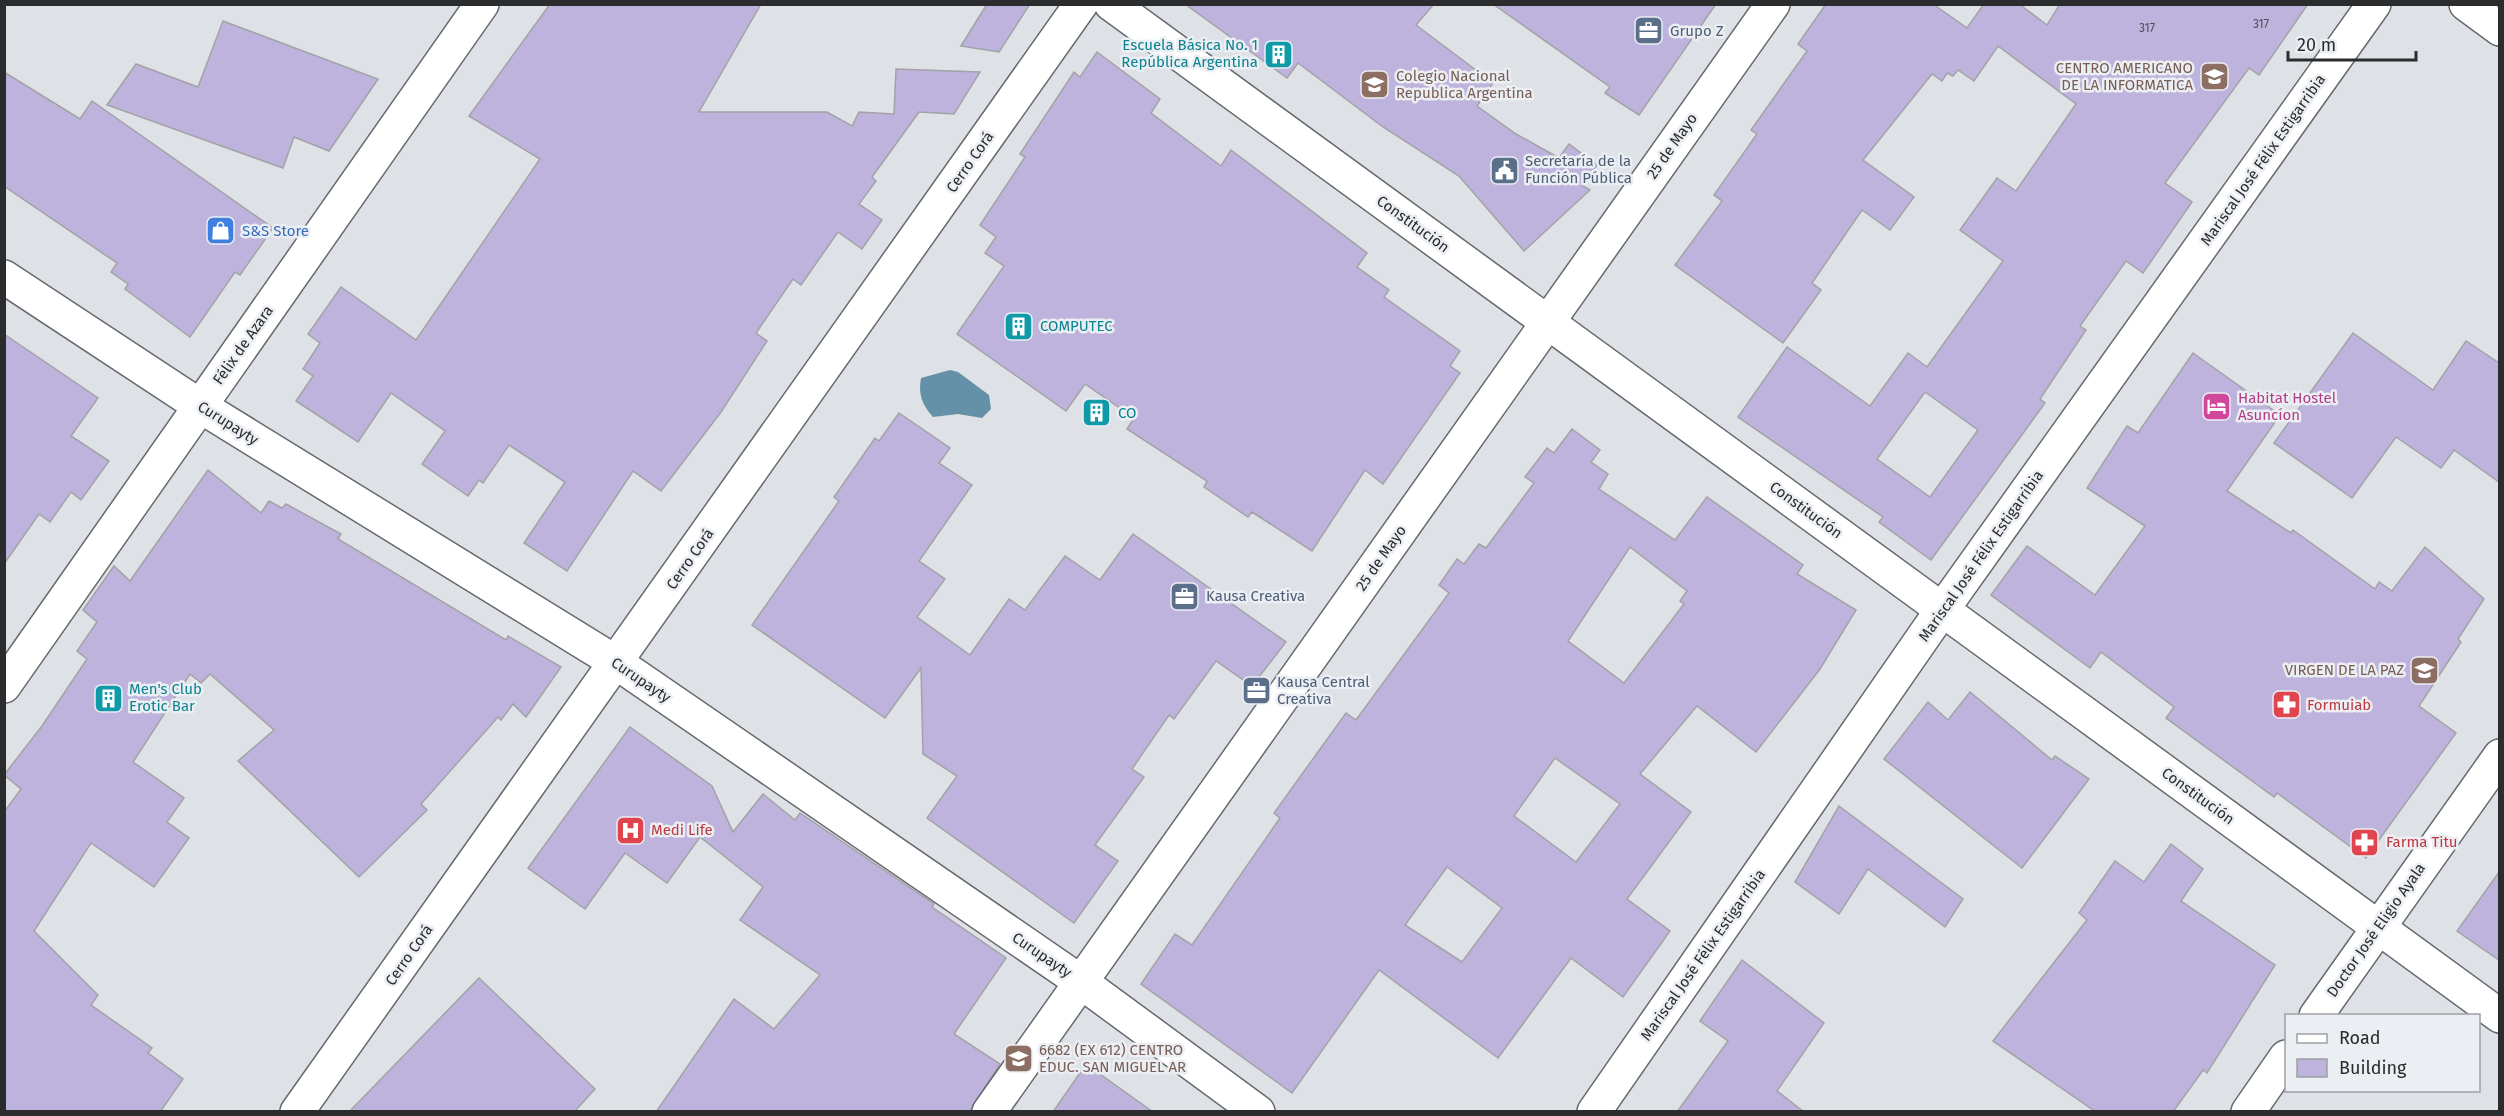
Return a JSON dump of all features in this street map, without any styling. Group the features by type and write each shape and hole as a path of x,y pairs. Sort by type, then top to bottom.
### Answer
{"street":[{"name":"Félix de Azara","path":"4,686 482,4"},
{"name":"Cerro Corá","path":"297,1112 1081,4"},
{"name":"Constitución","path":"1111,4 2499,1016"},
{"name":"25 de Mayo","path":"990,1112 1773,4"},
{"name":"Mariscal José Félix Estigarribia","path":"1594,1112 1942,610 2374,4"},
{"path":"2466,4 2499,29"},
{"name":"Curupayty","path":"4,277 200,406 616,663 1081,982 1258,1112"},
{"name":"Doctor José Eligio Ayala","path":"2317,1014 2499,756"},
{"path":"2248,1112 2285,1057"}],"water":[{"path":"950,370 958,372 989,395 991,409 982,418 958,414 933,417 926,408 920,389 921,378"}],"building":[{"path":"550,4 761,4 699,112 827,112 852,126 859,112 894,114 896,69 980,72 954,114 919,112 872,177 876,181 859,204 882,220 862,249 838,232 801,285 793,279 756,333 767,341 721,412 661,491 633,471 567,571 524,543 565,482 509,445 483,483 479,480 468,496 422,464 445,431 391,393 358,442 296,401 313,376 303,369 320,343 308,334 341,287 416,340 540,159 469,116"},
{"path":"987,4 1030,4 999,52 961,46"},
{"path":"1185,4 1434,4 1416,25 1493,83 1477,106 1516,134 1559,158 1569,144 1597,165 1583,186 1590,190 1524,251 1459,176 1383,127 1298,63 1287,78"},
{"path":"1493,4 1716,4 1639,115 1605,93 1610,87"},
{"path":"1826,4 1933,4 1967,28 1984,4 2019,4 2047,25 2060,4 2308,4 2259,75 2249,68 2165,183 2192,202 2143,273 2126,261 2080,326 2086,330 2040,399 2045,403 1931,560 1879,522 1883,517 1738,417 1787,347 1870,406 1908,353 1927,367 2003,261 1960,230 1997,178 2016,191 2076,104 1998,46 1974,81 1958,70 1953,76 1947,73 1942,81 1932,74 1863,160 1914,197 1890,230 1862,210 1812,283 1821,290 1783,343 1675,265 1722,201 1714,195 1757,134 1751,130 1807,51 1798,44","holes":["1925,392 1978,430 1930,497 1877,459"]},
{"path":"223,21 378,79 329,151 294,137 283,168 107,105 136,64 198,87"},
{"path":"1097,52 1160,99 1151,113 1221,166 1231,150 1367,253 1357,267 1389,290 1384,297 1460,351 1450,366 1460,373 1383,484 1365,470 1312,551 1252,512 1248,517 1204,487 1207,481 1127,429 1134,418 1085,384 1066,411 957,334 1004,266 985,253 996,237 980,225 1025,157 1020,154 1074,72 1080,77"},
{"path":"4,72 80,119 92,101 273,228 240,275 235,272 190,337 125,289 128,284 111,272 117,263 4,186"},
{"path":"2353,333 2433,390 2466,341 2499,363 2499,482 2454,450 2441,468 2396,437 2352,498 2274,443"},
{"path":"4,334 98,398 71,436 109,461 81,500 71,492 50,522 39,514 4,564"},
{"path":"2193,353 2280,415 2227,491 2291,533 2293,530 2375,589 2379,582 2392,591 2425,547 2484,599 2458,639 2461,642 2419,706 2456,733 2366,858 2277,793 2274,797 2166,718 2174,707 2101,652 2090,668 1991,595 2027,546 2095,595 2145,526 2087,488 2127,426 2138,433"},
{"path":"899,413 950,448 939,463 972,485 919,561 945,579 917,617 970,655 1009,599 1025,610 1065,556 1100,580 1133,534 1286,642 1252,686 1216,661 1174,719 1169,715 1132,769 1144,777 1095,845 1118,861 1074,923 927,818 957,776 923,754 921,668 885,718 752,625 839,501 834,497 875,438 879,441"},
{"path":"1572,429 1600,450 1591,462 1608,474 1599,489 1675,540 1707,497 1803,565 1797,574 1856,610 1820,669 1756,752 1697,706 1640,774 1691,812 1627,899 1670,931 1623,997 1571,958 1498,1058 1379,970 1292,1093 1141,984 1175,934 1192,945 1280,818 1274,813 1346,713 1356,720 1449,593 1439,585 1457,559 1464,564 1479,544 1486,548 1534,483 1525,477 1547,448 1554,453","holes":["1630,547 1687,591 1680,601 1684,604 1624,683 1568,641","1555,758 1620,804 1576,862 1514,816","1447,867 1502,908 1462,962 1405,925"]},
{"path":"208,470 261,513 269,501 282,508 286,504 341,534 338,539 506,640 508,636 561,667 526,717 513,704 501,720 498,717 421,804 427,810 359,877 238,761 274,730 210,674 201,683 190,674 133,762 184,798 167,822 189,838 154,887 91,843 34,931 98,995 91,1005 152,1048 148,1053 183,1079 160,1112 4,1112 4,812 21,789 4,775 42,726 87,659 77,651 97,622 83,610 114,566 130,581"},
{"path":"1970,692 2052,760 2055,756 2089,779 2022,868 1884,759 1928,702 1948,720"},
{"path":"630,727 712,786 733,832 763,794 795,820 800,813 934,904 932,907 1006,958 954,1034 1000,1064 969,1112 656,1112 734,999 774,1029 820,975 740,920 763,887 700,837 667,883 625,853 585,909 528,868"},
{"path":"1839,806 1963,899 1945,927 1868,869 1839,914 1795,882"},
{"path":"2171,844 2203,869 2181,901 2275,965 2207,1073 2203,1070 2173,1112 2096,1112 1993,1041 2087,920 2079,913 2115,861 2144,882"},
{"path":"2499,872 2499,960 2457,931"},
{"path":"1742,960 1824,1023 1777,1091 1804,1112 1677,1112 1728,1041 1700,1021"},
{"path":"479,978 595,1089 574,1112 349,1112"},
{"path":"1086,1064 1153,1112 1053,1112"}],"place":[{"name":"Grupo Z","path":"1649,31"},
{"name":"Escuela Básica No. 1 República Argentina","path":"1279,54"},
{"name":"CENTRO AMERICANO DE LA INFORMATICA","path":"2214,77"},
{"name":"Colegio Nacional Republica Argentina","path":"1375,85"},
{"name":"Secretaría de la Función Pública","path":"1504,170"},
{"name":"S&S Store","path":"221,231"},
{"name":"COMPUTEC","path":"1019,326"},
{"name":"Habitat Hostel Asuncíon","path":"2217,407"},
{"name":"CO","path":"1097,413"},
{"name":"Kausa Creativa","path":"1185,596"},
{"name":"VIRGEN DE LA PAZ","path":"2425,670"},
{"name":"Kausa Central Creativa","path":"1256,691"},
{"name":"Men's Club Erotic Bar","path":"108,698"},
{"name":"Formuiab","path":"2286,705"},
{"name":"Medi Life","path":"630,830"},
{"name":"Farma Titu","path":"2365,842"},
{"name":"6682 (EX 612) CENTRO EDUC. SAN MIGUEL AR","path":"1018,1059"}]}
